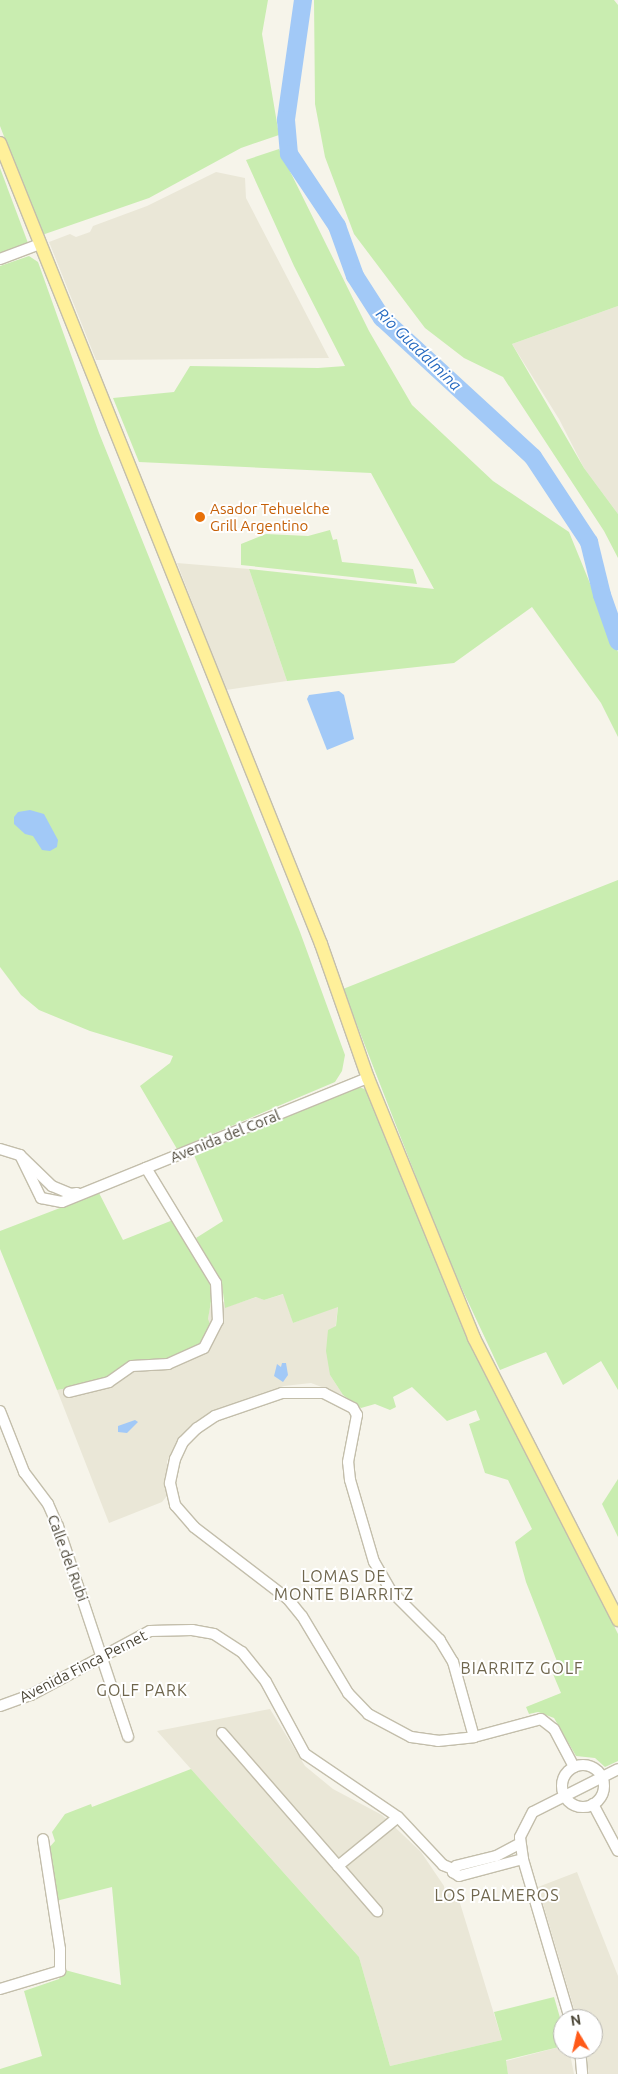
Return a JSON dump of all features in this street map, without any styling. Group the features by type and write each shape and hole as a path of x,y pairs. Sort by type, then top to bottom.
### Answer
{"main road":[{"path":"0,143 321,944 368,1078 474,1338 618,1620"}],"street":[{"path":"0,260 40,244"},
{"name":"Avenida del Coral","path":"20,1154 41,1198 62,1202 80,1192 146,1168 368,1078"},
{"path":"0,1149 20,1154 52,1186 71,1194 80,1192"},
{"path":"69,1392 109,1382 132,1366 168,1364 204,1348 218,1321 216,1283 146,1168"},
{"path":"474,1737 453,1662 440,1640 391,1591 374,1562 350,1480 348,1462 357,1415 353,1408 324,1393 282,1393 224,1412 197,1428 183,1442 172,1469 172,1494 183,1516 288,1599 302,1616 348,1693 368,1714 411,1738 438,1741 474,1737 541,1719 554,1729 574,1767"},
{"name":"Calle del Rubi","path":"0,1411 24,1472 48,1504 58,1526 128,1737"},
{"name":"Avenida Finca Pernet","path":"0,1706 31,1695 150,1632 192,1630 214,1634 242,1652 266,1682 305,1754 398,1817 443,1865 453,1869 458,1876 523,1860"},
{"path":"222,1733 377,1911"},
{"path":"564,1795 564,1776 574,1767 587,1765 603,1776"},
{"path":"567,2009 523,1860 520,1844 522,1830 533,1812 616,1770"},
{"path":"564,1795 580,1807 593,1804 603,1796 603,1776"},
{"path":"593,1804 618,1851"},
{"path":"338,1866 398,1817"},
{"path":"0,1989 60,1971 60,1949 43,1839"},
{"path":"453,1869 520,1844"},
{"path":"581,2059 582,2074"}],"shaded area":[{"path":"216,172 245,178 246,198 329,358 96,360 49,242 70,234 76,237 90,232 93,226 147,206"},
{"path":"618,306 618,514 584,468 559,419 512,344"},
{"path":"177,563 249,569 287,681 226,690"},
{"path":"284,1294 293,1323 338,1306 330,1375 343,1395 311,1383 284,1386 248,1398 193,1423 177,1442 167,1461 167,1496 162,1502 109,1523 57,1390 101,1382 208,1319 211,1299 225,1302 226,1307 257,1297 264,1300"},
{"path":"270,1709 305,1766 333,1789 382,1815 421,1852 444,1886 445,1896 456,1890 502,2040 390,2066 359,1957 157,1731"},
{"path":"577,1872 618,1976 618,2074 589,2074 587,2059 603,2059 603,2009 574,2009 538,1887"},
{"path":"553,2049 553,2059 571,2059 574,2074 508,2074 506,2061"}],"green space":[{"path":"0,0 268,0 262,34 279,135 241,148 149,198 42,235 0,126"},
{"path":"314,0 614,0 618,5 618,306 512,344 584,468 618,514 618,558 604,531 503,377 464,358 425,328 354,234 325,157 315,104"},
{"path":"279,149 369,331 412,405 493,481 569,532 618,652 618,737 601,703 532,607 454,663 287,681 249,569 434,589 371,473 139,462 113,398 174,392 190,366 318,368 345,366 294,266 246,160"},
{"path":"0,168 28,243 0,255"},
{"path":"29,256 38,262 99,433 300,932 345,1055 342,1071 335,1082 177,1149 140,1086 170,1063 173,1056 90,1031 39,1010 21,995 0,967 0,266"},
{"path":"330,530 333,540 337,539 342,562 413,569 417,584 241,565 241,544 266,534 308,536"},
{"path":"618,880 618,1390 601,1361 563,1385 546,1352 500,1370 448,1259 343,989"},
{"path":"359,1087 367,1090 447,1287 618,1634 618,1761 605,1767 595,1758 576,1756 554,1718 538,1712 529,1714 526,1707 561,1693 553,1674 560,1669 526,1582 515,1542 532,1529 508,1480 485,1473 469,1424 480,1420 476,1410 447,1421 412,1387 393,1397 396,1407 390,1410 375,1404 361,1408 343,1395 330,1375 326,1351 328,1330 336,1326 338,1307 293,1323 283,1294 264,1300 256,1297 225,1308 222,1285 196,1238 223,1221 193,1153"},
{"path":"99,1193 123,1240 173,1220 213,1290 208,1319 211,1327 204,1340 194,1351 179,1357 134,1362 101,1382 57,1390 0,1249 0,1231"},
{"path":"618,1479 618,1537 602,1504"},
{"path":"191,1769 359,1957 390,2066 502,2040 494,2012 554,1997 557,2009 553,2009 553,2048 506,2060 508,2074 0,2074 0,2069 42,2056 24,1991 59,1979 65,1970 121,1985 112,1887 56,1901 48,1849 55,1841 52,1832 65,1814 91,1804 92,1807"}],"water":[{"path":"339,691 344,695 354,739 327,750 307,699 309,695"},
{"path":"30,810 44,814 58,840 57,847 50,851 42,850 33,836 25,834 14,824 14,817 18,812"},
{"path":"282,1363 286,1363 288,1375 283,1382 274,1376 277,1364 281,1367"},
{"path":"135,1420 138,1422 127,1433 118,1432 118,1426"}],"waterway":[{"name":"Rio Guadalmina","path":"303,0 286,120 289,154 337,226 355,276 382,318 533,457 589,542 602,595 618,641"}],"place":[{"name":"Asador Tehuelche Grill Argentino","path":"200,517"}],"district":[{"name":"LOMAS DE MONTE BIARRITZ","path":"344,1585"},
{"name":"BIARRITZ GOLF","path":"522,1668"},
{"name":"GOLF PARK","path":"142,1690"},
{"name":"LOS PALMEROS","path":"497,1895"}]}
